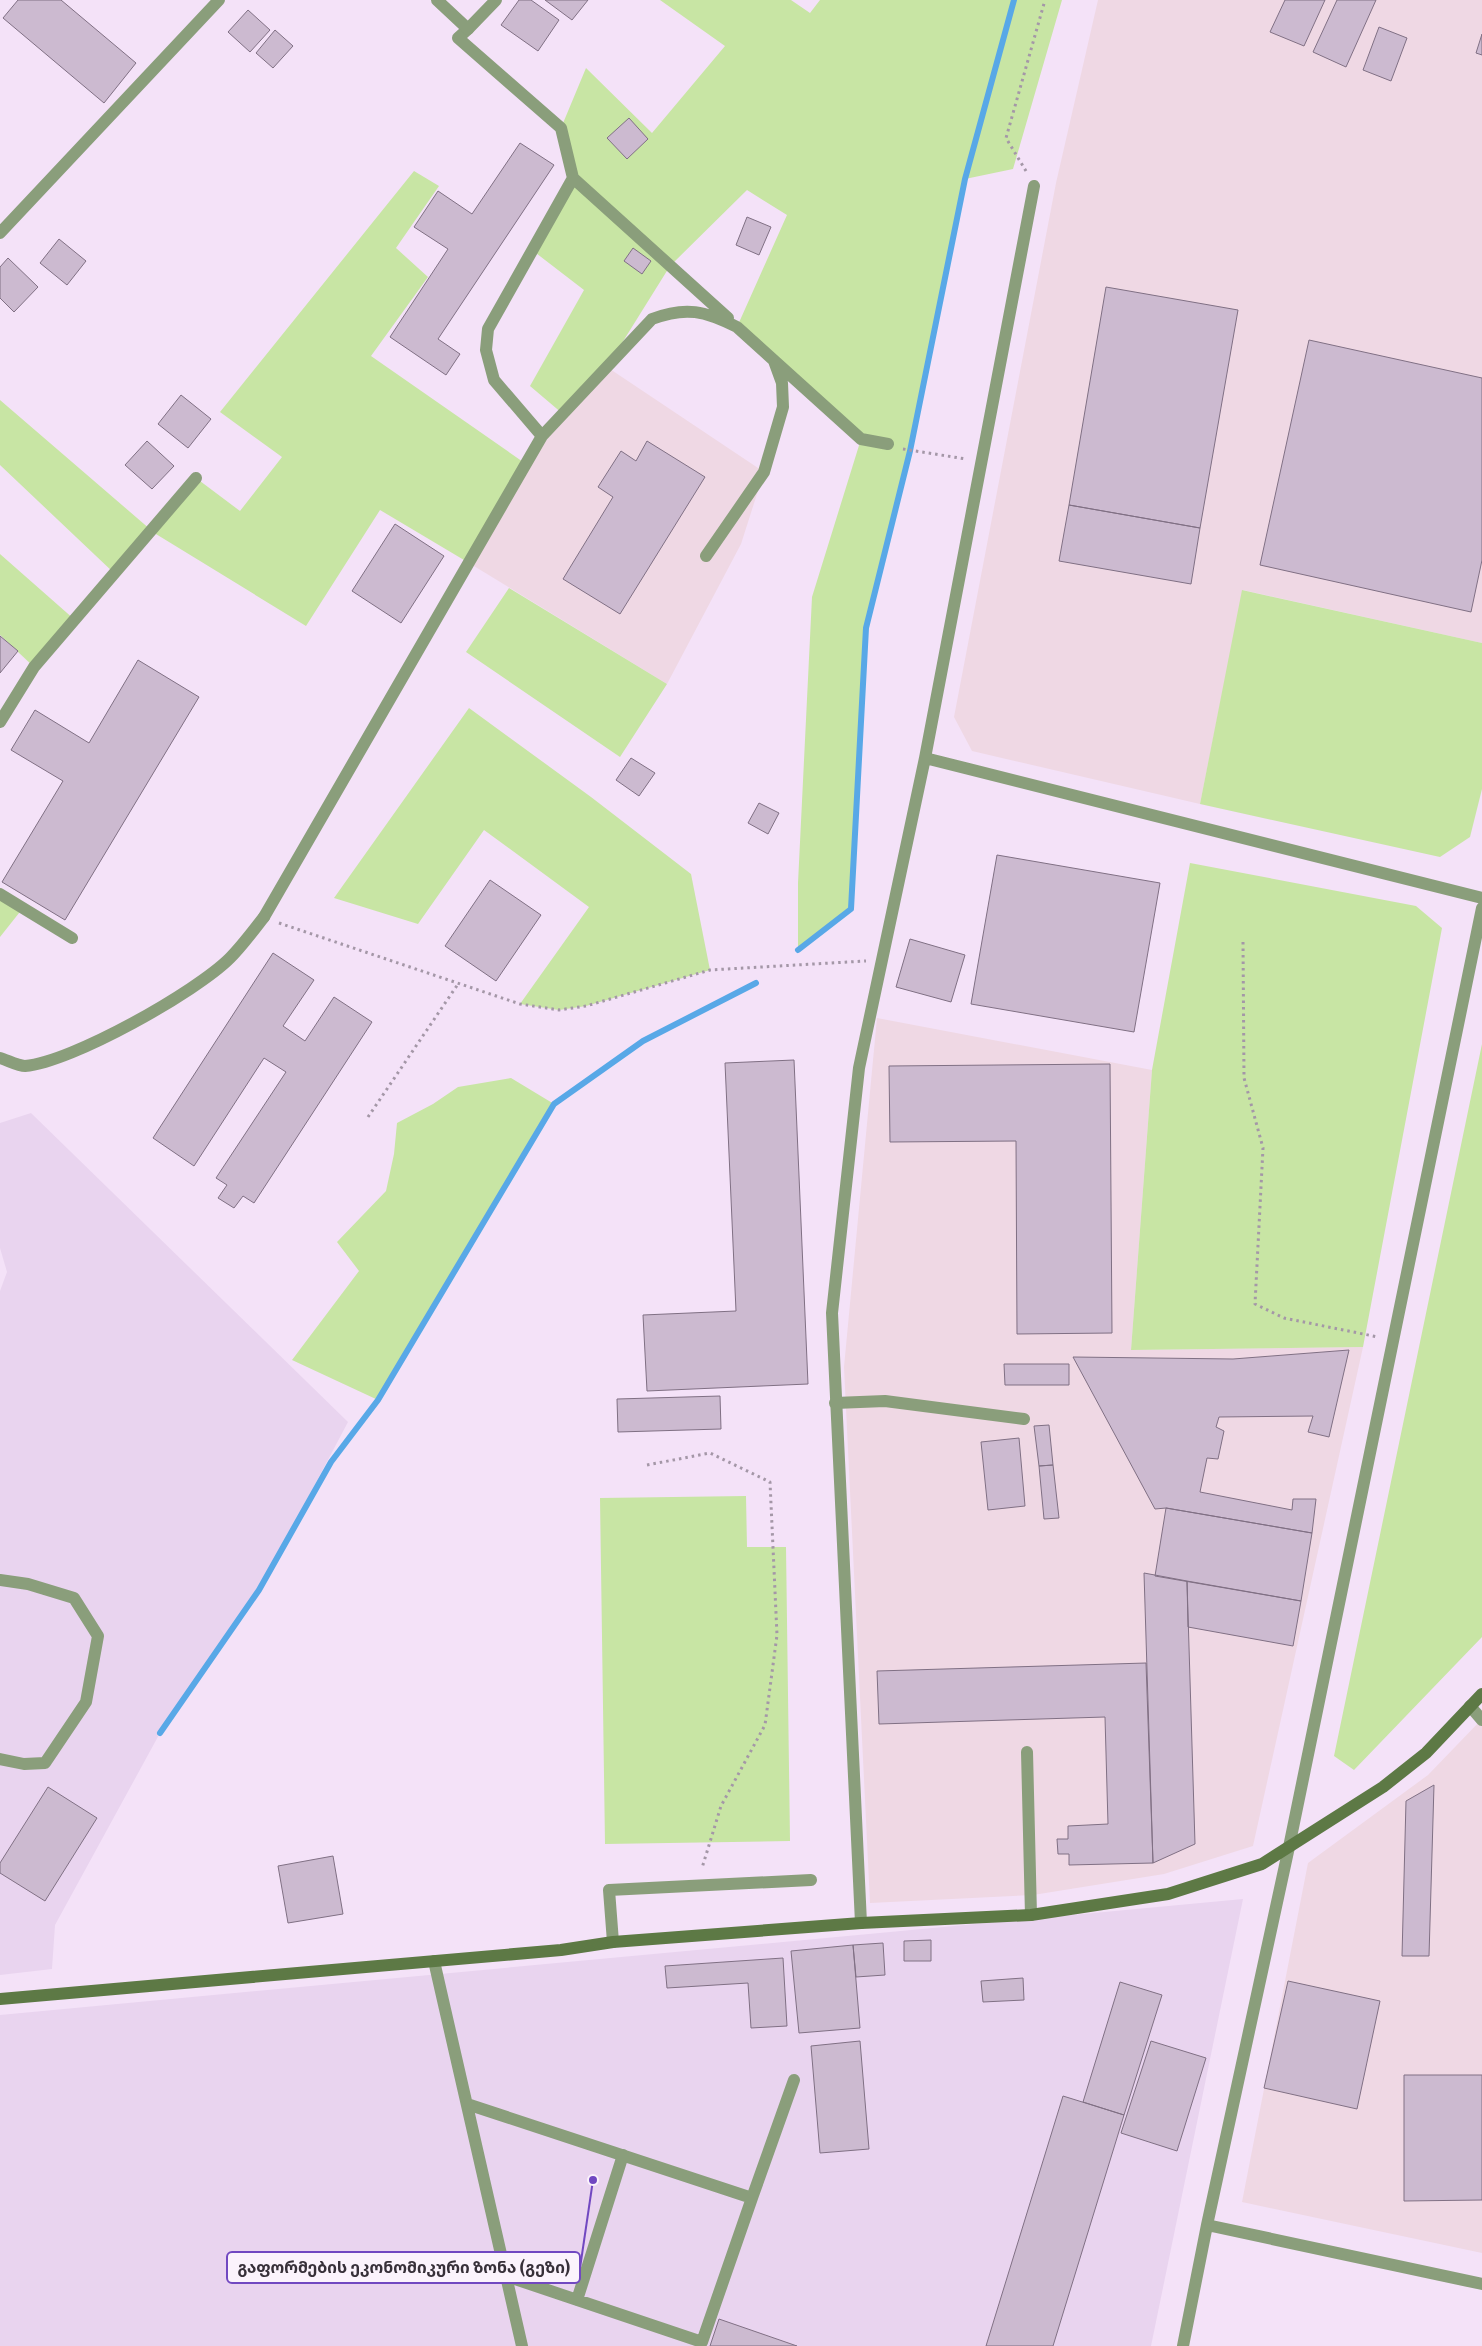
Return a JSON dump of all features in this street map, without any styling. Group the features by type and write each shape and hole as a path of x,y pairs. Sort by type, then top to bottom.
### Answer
{"street":[{"path":"0,233 219,0"},
{"path":"437,0 468,29"},
{"path":"496,0 458,38 561,128 572,178 862,439 888,444"},
{"path":"542,436 494,380 486,350 488,329 572,178"},
{"path":"861,1923 832,1313 858,1068 925,758 1034,186"},
{"path":"0,1058 24,1066 54,1058 97,1040 167,1004 229,959 264,918 542,436 652,319 672,312 694,311 717,317 737,327"},
{"path":"706,556 764,472 782,407 782,383 773,359"},
{"path":"0,722 34,667 196,478"},
{"path":"925,758 1482,898"},
{"path":"0,894 72,938"},
{"path":"1183,2346 1289,1847 1482,908"},
{"path":"835,1402 885,1401 1024,1419"},
{"path":"0,1580 28,1584 74,1598 98,1636 86,1702 45,1763 24,1764 0,1758"},
{"path":"0,1999 561,1950 613,1942 861,1923 1031,1915 1168,1894 1262,1864 1289,1847 1383,1787 1426,1753 1482,1694"},
{"path":"1470,1706 1482,1720"},
{"path":"1027,1752 1031,1915"},
{"path":"613,1942 609,1890 812,1880"},
{"path":"434,1961 522,2346"},
{"path":"506,2276 702,2342 794,2080"},
{"path":"467,2104 752,2198"},
{"path":"578,2300 623,2155"},
{"path":"1207,2226 1482,2284"}],"path":[{"path":"1034,186 1006,138 1045,0"},
{"path":"888,444 910,451 981,461"},
{"path":"264,918 520,1004 559,1010 586,1006 710,970 882,960"},
{"path":"1243,942 1244,1078 1263,1148 1255,1304 1284,1318 1394,1340"},
{"path":"368,1117 458,984"},
{"path":"647,1465 710,1453 770,1482 776,1635 765,1725 721,1806 696,1886"}],"shaded area":[{"path":"1098,0 1482,0 1482,643 1243,590 1200,804 972,751 954,717 1056,183"},
{"path":"607,367 764,472 741,544 667,684 469,563 542,436"},
{"path":"877,1018 1152,1070 1131,1350 1363,1347 1253,1846 1164,1874 1033,1895 870,1903 844,1367"},
{"path":"31,1113 348,1422 259,1590 160,1733 55,1925 52,1969 0,1975 0,1291 7,1272 0,1248 0,1123"},
{"path":"1482,1719 1482,2253 1242,2202 1308,1863 1428,1775"},
{"path":"1243,1899 1151,2346 0,2346 0,2015"}],"green space":[{"path":"660,0 791,0 810,13 820,0 1062,0 1013,169 965,179 910,451 866,628 851,909 798,950 798,883 812,597 861,439 737,327 787,215 747,190 670,266 607,367 563,414 530,386 584,290 532,250 572,178 561,128 586,68 652,133 725,46"},
{"path":"414,171 439,186 396,248 428,277 371,356 526,464 469,563 380,510 306,626 151,531 114,573 0,465 0,400 151,530 196,478 240,511 282,457 220,412"},
{"path":"0,554 75,620 34,667 0,635"},
{"path":"509,588 667,684 620,757 466,652"},
{"path":"1242,590 1482,643 1482,789 1470,837 1440,857 1200,804"},
{"path":"469,708 591,797 691,874 710,970 586,1006 559,1010 520,1004 589,907 484,830 418,924 334,898"},
{"path":"1190,863 1416,906 1442,928 1363,1347 1131,1350 1152,1070"},
{"path":"0,894 23,908 0,937"},
{"path":"1482,1044 1482,1637 1354,1770 1334,1756"},
{"path":"511,1078 554,1104 378,1400 292,1360 359,1271 337,1242 386,1191 394,1154 397,1123 433,1104 458,1087"},
{"path":"746,1496 747,1547 786,1547 790,1841 605,1844 600,1498"}],"building":[{"path":"18,0 61,0 136,63 104,103 3,18"},
{"path":"519,0 531,0 559,20 538,51 501,25"},
{"path":"545,0 588,0 572,20"},
{"path":"1285,0 1325,0 1304,46 1270,32"},
{"path":"1337,0 1376,0 1346,67 1313,52"},
{"path":"248,10 270,30 250,52 228,32"},
{"path":"1379,27 1407,38 1391,81 1363,70"},
{"path":"275,30 293,46 273,68 256,53"},
{"path":"1482,34 1482,55 1476,53"},
{"path":"629,118 648,139 627,159 607,138"},
{"path":"520,143 554,165 438,339 460,354 446,375 390,337 448,249 414,227 438,191 472,214"},
{"path":"747,217 771,227 759,255 736,245"},
{"path":"59,239 86,261 67,285 40,263"},
{"path":"633,248 651,261 642,274 624,261"},
{"path":"8,258 38,287 14,312 0,298 0,267"},
{"path":"1106,287 1238,310 1200,528 1069,505"},
{"path":"1309,340 1482,378 1482,560 1471,612 1260,565"},
{"path":"181,395 211,419 188,448 158,424"},
{"path":"147,441 174,466 152,489 125,465"},
{"path":"647,441 705,477 620,614 563,579 613,497 598,487 621,451 636,461"},
{"path":"1069,505 1200,528 1191,584 1059,561"},
{"path":"395,524 444,556 401,623 352,591"},
{"path":"0,636 18,651 0,673"},
{"path":"138,660 199,697 65,920 2,882 63,781 11,750 35,710 89,743"},
{"path":"631,758 655,773 639,796 616,780"},
{"path":"759,803 779,813 768,834 748,823"},
{"path":"997,855 1160,883 1134,1032 971,1004"},
{"path":"490,880 541,915 496,981 445,946"},
{"path":"910,939 965,955 951,1002 896,987"},
{"path":"273,953 314,980 283,1026 305,1041 334,997 372,1022 254,1203 243,1196 234,1208 218,1198 227,1185 216,1178 286,1072 264,1058 194,1166 153,1138"},
{"path":"794,1060 808,1384 647,1391 643,1315 736,1311 725,1063"},
{"path":"1110,1064 1112,1333 1017,1334 1016,1141 890,1142 889,1066"},
{"path":"1349,1350 1329,1437 1308,1432 1313,1416 1219,1417 1216,1427 1224,1431 1218,1459 1207,1458 1200,1492 1292,1510 1293,1499 1316,1499 1312,1533 1166,1508 1155,1509 1073,1357 1233,1359"},
{"path":"1004,1364 1069,1364 1069,1385 1005,1385"},
{"path":"720,1396 721,1429 618,1432 617,1399"},
{"path":"1049,1425 1053,1465 1039,1466 1034,1426"},
{"path":"1019,1438 1025,1506 988,1510 981,1442"},
{"path":"1053,1465 1059,1518 1044,1519 1039,1466"},
{"path":"1166,1508 1312,1533 1301,1601 1155,1576"},
{"path":"1144,1573 1187,1581 1195,1844 1153,1863"},
{"path":"1187,1581 1301,1601 1293,1646 1188,1627"},
{"path":"1146,1663 1153,1863 1069,1865 1069,1854 1058,1854 1057,1839 1068,1839 1068,1826 1108,1824 1105,1717 879,1724 877,1671"},
{"path":"1434,1785 1429,1956 1402,1956 1406,1801"},
{"path":"48,1787 97,1818 45,1901 0,1873 0,1863"},
{"path":"333,1856 343,1914 288,1923 278,1866"},
{"path":"931,1940 931,1961 904,1961 904,1941"},
{"path":"883,1943 885,1975 856,1977 853,1945"},
{"path":"853,1945 860,2028 799,2033 791,1951"},
{"path":"783,1958 787,2026 751,2028 748,1983 667,1988 665,1966"},
{"path":"1023,1978 1024,2000 983,2002 981,1981"},
{"path":"1288,1981 1380,2001 1357,2109 1264,2088"},
{"path":"1120,1982 1162,1995 1124,2115 1083,2102"},
{"path":"860,2041 869,2149 820,2153 811,2046"},
{"path":"1151,2041 1206,2058 1177,2151 1121,2133"},
{"path":"1404,2075 1482,2075 1482,2200 1404,2201"},
{"path":"1063,2096 1124,2115 1053,2346 986,2346"},
{"path":"719,2319 797,2346 710,2346"}],"waterway":[{"path":"798,950 851,909 866,628 910,451 965,179 1014,0"},
{"path":"160,1733 259,1590 331,1462 378,1400 554,1104 643,1041 756,983"}],"place":[{"name":"გაფორმების ეკონომიკური ზონა (გეზი)","path":"593,2180"}]}
